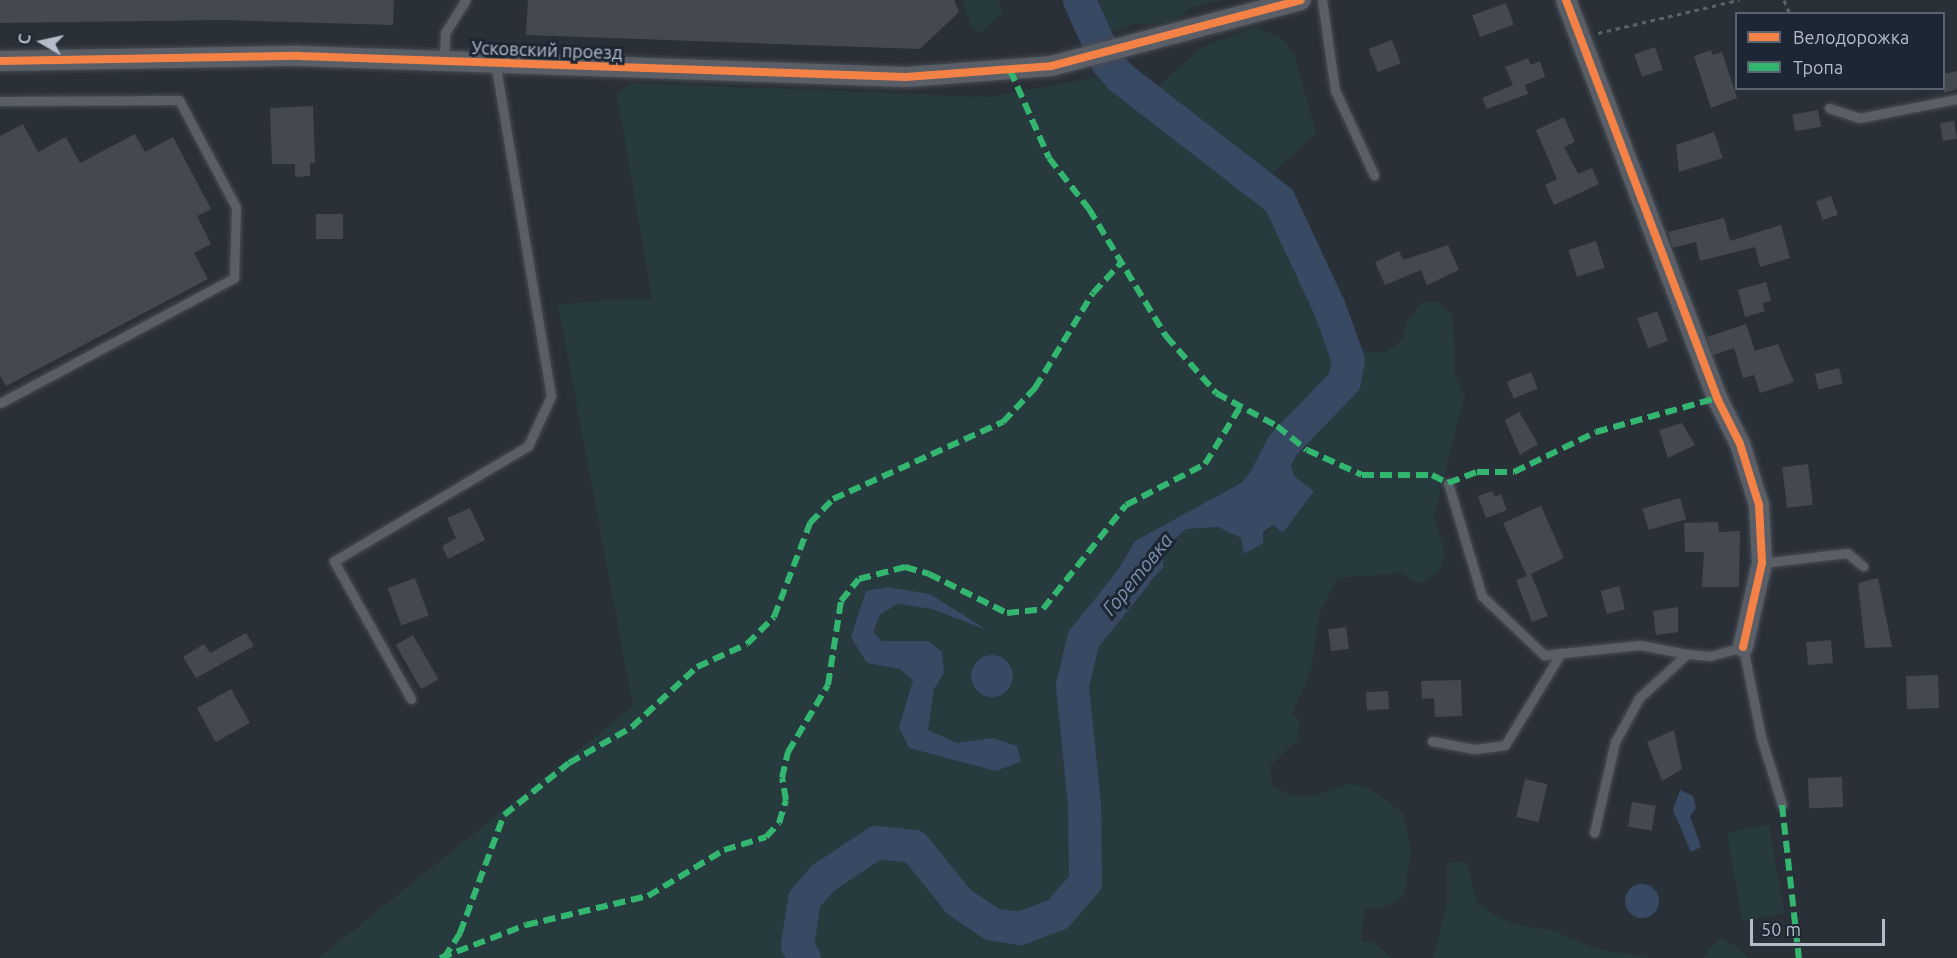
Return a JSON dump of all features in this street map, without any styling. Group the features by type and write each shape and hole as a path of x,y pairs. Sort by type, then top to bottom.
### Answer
{"street":[{"name":"Усковский проезд","path":"0,60 299,56 885,77 1010,70 1092,57 1300,0"},
{"path":"1566,0 1717,398 1740,444 1759,505 1762,563 1743,647"}],"lane":[{"path":"444,62 445,33 466,0"},
{"path":"1322,0 1335,90 1374,175"},
{"path":"411,699 333,561 528,446 551,396 495,63"},
{"path":"1829,108 1859,118 1957,99"},
{"path":"0,101 179,100 236,207 234,278 0,403"},
{"path":"1448,483 1482,596 1544,655 1640,645 1710,656 1743,647 1761,737 1782,805"},
{"path":"1762,563 1847,553 1863,566"},
{"path":"1432,741 1474,748 1504,745 1561,653"},
{"path":"1594,833 1615,742 1639,698 1687,654"}],"path":[{"path":"1581,37 1739,0"}],"green space":[{"path":"961,0 999,0 1003,11 981,33 974,30"},
{"path":"1099,0 1222,0 1191,7 1172,23 1131,24 1112,32 1096,19"},
{"path":"1255,27 1281,38 1294,53 1316,133 1269,176 1251,167 1174,97 1156,88 1201,48"},
{"path":"1102,76 1117,94 1180,132 1256,194 1294,249 1323,317 1343,319 1364,351 1385,353 1402,340 1408,320 1422,302 1439,302 1453,316 1455,377 1465,396 1434,514 1445,555 1437,574 1419,583 1400,573 1338,578 1319,613 1311,671 1292,714 1299,719 1298,739 1270,766 1273,786 1290,795 1310,797 1349,784 1369,788 1403,813 1411,852 1404,896 1388,906 1364,910 1361,942 1372,941 1392,958 319,958 633,706 558,304 652,298 617,95 631,83 990,97","holes":["1280,439 1301,504 1284,533 1273,525 1244,554 1241,538 1218,527 1186,529 1164,549 1163,568 1120,611 1093,611 1135,541 1241,483","866,591 932,609 896,604 880,615 873,632 882,641 929,641 944,673 934,689 927,730 957,743 994,771 909,748 906,701 913,680 900,669 867,663","932,609 976,621 985,629"]},
{"path":"1769,825 1785,914 1742,921 1727,832"},
{"path":"1467,862 1477,902 1495,915 1513,924 1555,931 1595,949 1651,958 1433,958 1447,903 1447,863"},
{"path":"1719,938 1737,947 1749,958 1703,958"}],"water":[{"path":"1280,438 1295,477 1314,491 1283,533 1273,525 1263,532 1263,543 1244,554 1241,538 1218,527 1186,529 1164,549 1163,568 1120,611 1093,612 1135,541 1241,483"},
{"path":"888,587 930,594 987,630 932,609 897,604 880,615 873,632 882,641 929,641 942,652 944,673 934,689 928,730 957,743 993,738 1017,746 1021,762 995,771 909,748 899,727 913,680 900,669 867,663 851,637 866,591"},
{"path":"992,655 1007,661 1013,676 1007,691 992,697 977,691 971,676 977,661"},
{"path":"1680,790 1693,796 1696,808 1690,816 1701,847 1691,852 1673,810"},
{"path":"1642,884 1654,889 1659,901 1654,913 1642,918 1630,913 1625,901 1630,889"}],"building":[{"path":"0,0 394,0 393,25 224,20 0,23"},
{"path":"528,0 954,0 959,12 920,49 526,35"},
{"path":"1506,3 1514,25 1480,37 1472,15"},
{"path":"1392,40 1401,63 1378,72 1369,49"},
{"path":"1655,47 1663,70 1642,77 1634,54"},
{"path":"1711,50 1713,55 1722,52 1737,98 1711,108 1694,56"},
{"path":"1528,58 1531,65 1540,61 1545,77 1525,85 1528,94 1487,109 1482,98 1513,85 1505,67"},
{"path":"1957,71 1957,89 1944,93 1945,74"},
{"path":"313,106 315,163 310,163 310,176 295,177 295,164 272,164 270,108"},
{"path":"1818,110 1821,127 1795,131 1792,115"},
{"path":"1564,117 1575,142 1564,147 1578,174 1592,168 1599,184 1554,205 1545,185 1557,179 1536,130"},
{"path":"1954,121 1957,139 1943,141 1940,123"},
{"path":"23,124 38,152 66,137 80,163 135,134 145,152 173,137 211,209 197,216 211,244 194,253 208,279 6,386 0,375 0,136"},
{"path":"1714,132 1723,158 1679,172 1676,145"},
{"path":"1831,196 1838,215 1823,220 1816,201"},
{"path":"316,214 343,214 343,239 316,239"},
{"path":"1724,218 1730,241 1781,225 1790,258 1760,267 1755,247 1700,261 1696,242 1673,248 1668,232"},
{"path":"1596,241 1605,268 1577,277 1568,250"},
{"path":"1448,245 1459,270 1427,285 1421,270 1385,285 1375,262 1399,251 1403,260"},
{"path":"1766,282 1771,301 1762,303 1765,311 1745,317 1738,290"},
{"path":"1657,311 1668,341 1648,348 1637,318"},
{"path":"1746,324 1755,351 1778,344 1794,382 1760,393 1754,375 1743,378 1734,348 1713,355 1707,337"},
{"path":"1839,368 1843,384 1819,390 1815,374"},
{"path":"1531,372 1538,389 1514,398 1507,382"},
{"path":"1519,412 1538,444 1520,455 1505,420"},
{"path":"1682,423 1695,445 1668,458 1659,430"},
{"path":"1808,464 1813,505 1787,508 1782,467"},
{"path":"1492,491 1495,497 1501,494 1507,510 1486,518 1478,496"},
{"path":"1680,498 1686,519 1649,530 1643,509"},
{"path":"1541,506 1564,558 1531,574 1548,616 1532,622 1516,580 1527,576 1503,523"},
{"path":"470,508 485,540 448,559 442,546 456,538 447,518"},
{"path":"1718,522 1719,532 1740,531 1739,587 1702,587 1704,552 1685,552 1684,523"},
{"path":"415,578 429,616 401,626 388,588"},
{"path":"1878,578 1892,647 1865,648 1858,583"},
{"path":"1619,586 1625,609 1607,614 1601,591"},
{"path":"1678,607 1678,632 1656,635 1653,611"},
{"path":"1346,627 1349,649 1331,651 1328,630"},
{"path":"246,633 254,646 196,678 183,657 204,644 210,653"},
{"path":"413,635 439,679 421,689 396,645"},
{"path":"1831,640 1833,663 1808,665 1806,642"},
{"path":"1938,675 1939,708 1907,709 1906,676"},
{"path":"1461,680 1462,716 1435,717 1434,698 1422,699 1421,681"},
{"path":"231,689 250,723 216,742 197,708"},
{"path":"1388,691 1389,709 1367,710 1366,692"},
{"path":"1674,730 1682,769 1662,781 1647,742"},
{"path":"1842,777 1843,807 1809,808 1808,778"},
{"path":"1525,779 1547,784 1539,822 1516,817"},
{"path":"1632,802 1656,806 1652,830 1628,827"}],"waterway":[{"name":"Горетовка","path":"1079,0 1107,62 1120,77 1279,200 1329,307 1348,360 1344,381 1282,445 1262,484"},
{"name":"Горетовка","path":"804,958 797,945 804,899 822,878 876,842 914,846 958,901 992,924 1020,928 1057,914 1085,882 1084,804 1072,685 1083,639 1135,574"}],"marked path":[{"path":"1010,70 1049,158 1089,209 1166,336 1216,393 1277,426 1307,450 1362,475 1432,475 1448,483 1477,472 1514,472 1596,432 1717,398"},
{"path":"444,958 460,933 504,815 569,763 632,727 697,667 747,644 774,617 810,523 833,499 1003,422 1035,388 1093,293 1120,264"},
{"path":"440,958 526,925 648,896 724,850 766,837 779,823 786,800 782,778 788,752 828,685 841,601 859,579 905,567 929,574 1007,613 1043,609 1126,505 1205,464 1239,409"},
{"path":"1782,805 1799,958"}],"cycle path":[{"path":"0,61 299,56 906,77 1051,66 1300,0"},
{"path":"1566,0 1717,398 1740,444 1759,505 1762,563 1743,647"}]}
